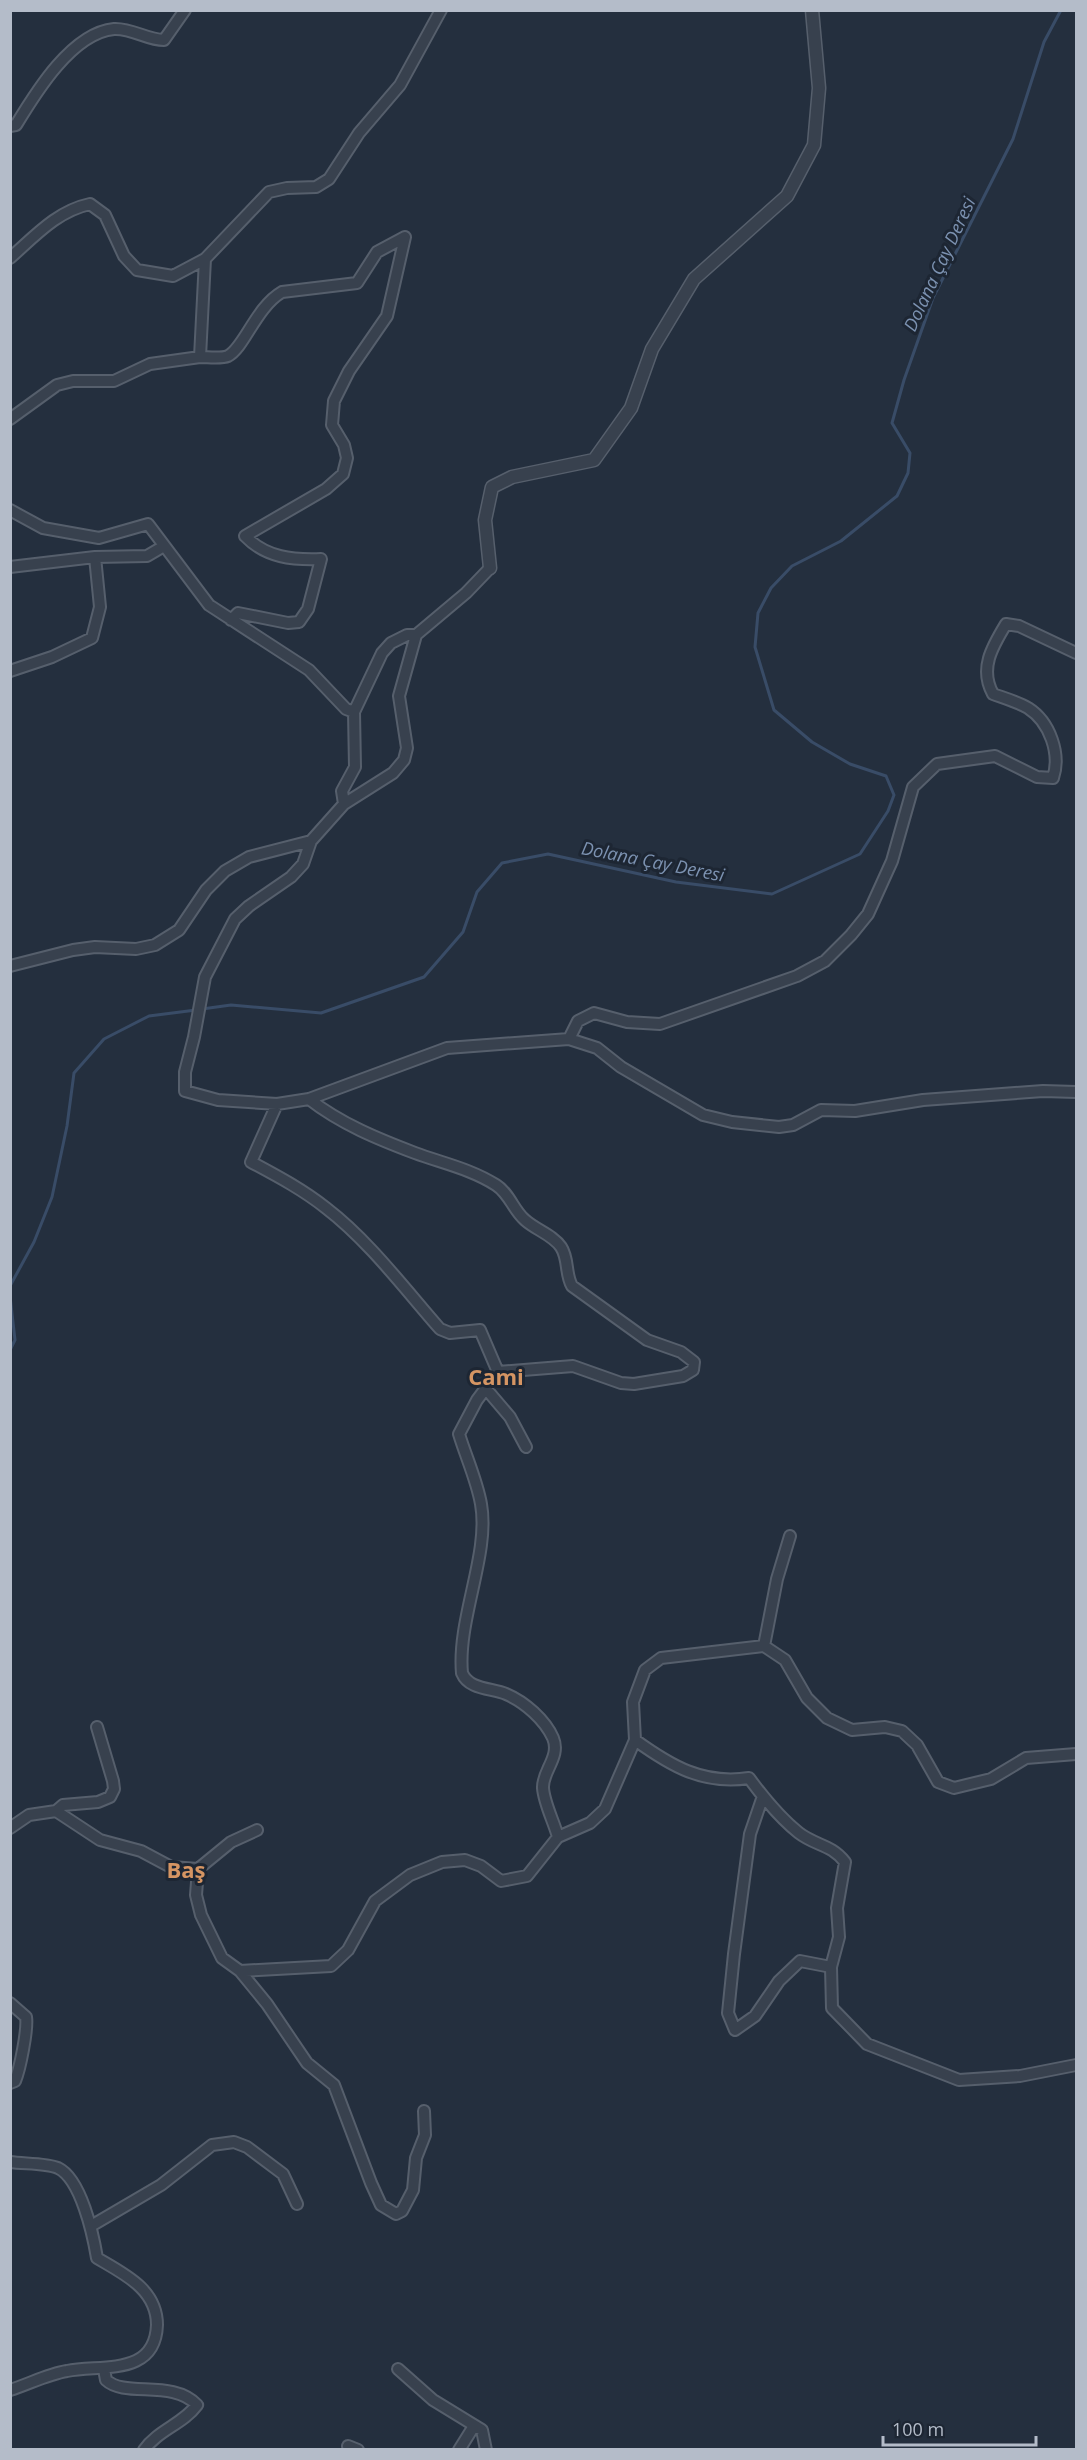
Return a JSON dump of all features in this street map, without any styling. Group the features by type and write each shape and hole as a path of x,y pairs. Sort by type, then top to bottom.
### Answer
{"street":[{"path":"10,126 16,125 53,70 70,52 96,34 114,29 164,40 185,10"},
{"path":"10,258 51,221 75,207 90,204 105,215 124,256 137,270 173,276 205,259 269,192 287,188 316,187 329,179 359,133 400,85 441,10"},
{"path":"344,804 342,791 355,767 354,712 382,653 399,639 416,635 466,593 489,568 485,520 492,487 512,477 594,460 631,408 652,349 694,279 787,196 814,145 819,88 812,10"},
{"path":"10,419 57,385 73,381 114,381 150,364 200,357 227,357 235,351 255,318 272,298 282,292 357,283 377,252 405,237 387,316 349,371 334,401 332,425 344,445 347,458 343,474 326,489 245,536 279,557 293,560 321,559 308,609 299,622 288,623 238,613 231,620"},
{"path":"200,357 205,259"},
{"path":"10,510 43,528 99,538 148,524 209,605 309,670 346,709 354,712"},
{"path":"10,567 95,557 147,556 165,546"},
{"path":"10,671 52,657 92,638 100,607 95,557"},
{"path":"569,1040 578,1021 594,1013 627,1022 660,1024 797,976 825,961 868,914 892,861 913,787 937,764 995,756 1037,777 1053,778 1058,765 1046,726 1026,707 993,694 986,682 986,664 1006,624 1019,626 1077,653"},
{"path":"416,635 399,696 406,748 404,760 393,772 344,804 311,842 303,864 291,877 249,906 235,919 205,977 185,1072 185,1091 218,1100 277,1104 309,1099 447,1048 569,1040 597,1048 621,1067 703,1115 732,1122 793,1125 821,1110 855,1111 923,1100 1042,1091 1077,1092"},
{"path":"10,966 95,946 136,949 155,945 179,930 206,890 225,871 249,858 311,842"},
{"path":"309,1099 334,1119 416,1153 456,1166 495,1184 508,1194 523,1219 561,1246 565,1255 566,1276 572,1286 647,1340 681,1352 694,1362 693,1370 683,1376 634,1384 573,1366 498,1372"},
{"path":"277,1104 251,1162 295,1185 328,1209 375,1255 440,1329 450,1333 480,1330 498,1372"},
{"path":"498,1372 487,1390 477,1400 459,1434 482,1505 481,1548 468,1602 462,1673 474,1685 505,1693 521,1702 536,1715 553,1739 553,1760 543,1786 558,1837"},
{"path":"487,1390 510,1417 526,1448"},
{"path":"764,1646 777,1579 790,1536"},
{"path":"240,1971 331,1966 348,1950 375,1901 410,1875 442,1862 465,1860 481,1866 501,1881 527,1876 558,1837 590,1823 604,1809 635,1740 633,1702 645,1670 661,1658 764,1646 785,1660 807,1698 827,1718 852,1730 885,1727 902,1731 917,1744 938,1782 954,1788 991,1779 1026,1758 1077,1754"},
{"path":"10,1828 29,1815 56,1811 63,1805 107,1800 112,1793 113,1781 97,1727"},
{"path":"635,1740 666,1763 703,1777 732,1780 749,1778 762,1796 800,1833 836,1850 845,1862 837,1908 839,1937 831,1967 832,2008 867,2044 959,2080 1020,2076 1077,2065"},
{"path":"762,1796 750,1834 734,1954 728,2013 735,2030 755,2016 779,1981 800,1961 831,1967"},
{"path":"56,1811 100,1840 141,1851 171,1867 198,1869 231,1842 257,1830"},
{"path":"198,1869 195,1895 201,1915 222,1958 240,1971 267,2004 307,2063 334,2085 381,2205 396,2214 402,2211 413,2190 416,2158 425,2135 424,2111"},
{"path":"10,2002 26,2017 27,2025 20,2071 15,2081 10,2083"},
{"path":"91,2226 161,2185 212,2145 234,2142 247,2147 283,2174 297,2204"},
{"path":"10,2162 57,2168 71,2180 91,2226 97,2258 134,2280 150,2296 157,2314 156,2336 151,2349 138,2360 104,2369 67,2370 10,2390"},
{"path":"104,2369 106,2380 116,2386 182,2394 197,2405 190,2415 163,2431 144,2450"},
{"path":"398,2369 433,2400 482,2430 486,2450"},
{"path":"459,2450 474,2426"}],"waterway":[{"name":"Dolana Çay Deresi","path":"202,1009 231,1005 321,1013 424,977 463,932 477,892 502,863 548,854 676,882 772,894 860,854 888,811 894,795 886,776 850,764 812,742 774,710 755,647 758,613 771,588 792,566 841,541 897,496 908,473 910,453 892,423 904,380 933,298 1013,139 1044,42 1061,10"},
{"name":"Dolana Çay Deresi","path":"10,1286 34,1242 52,1197 67,1126 74,1073 104,1039 149,1016 196,1010"},
{"name":"Dolana Çay Deresi","path":"10,1296 15,1340 10,1350"}],"district":[{"name":"Cami","path":"496,1376"},
{"name":"Baş","path":"186,1869"}]}
